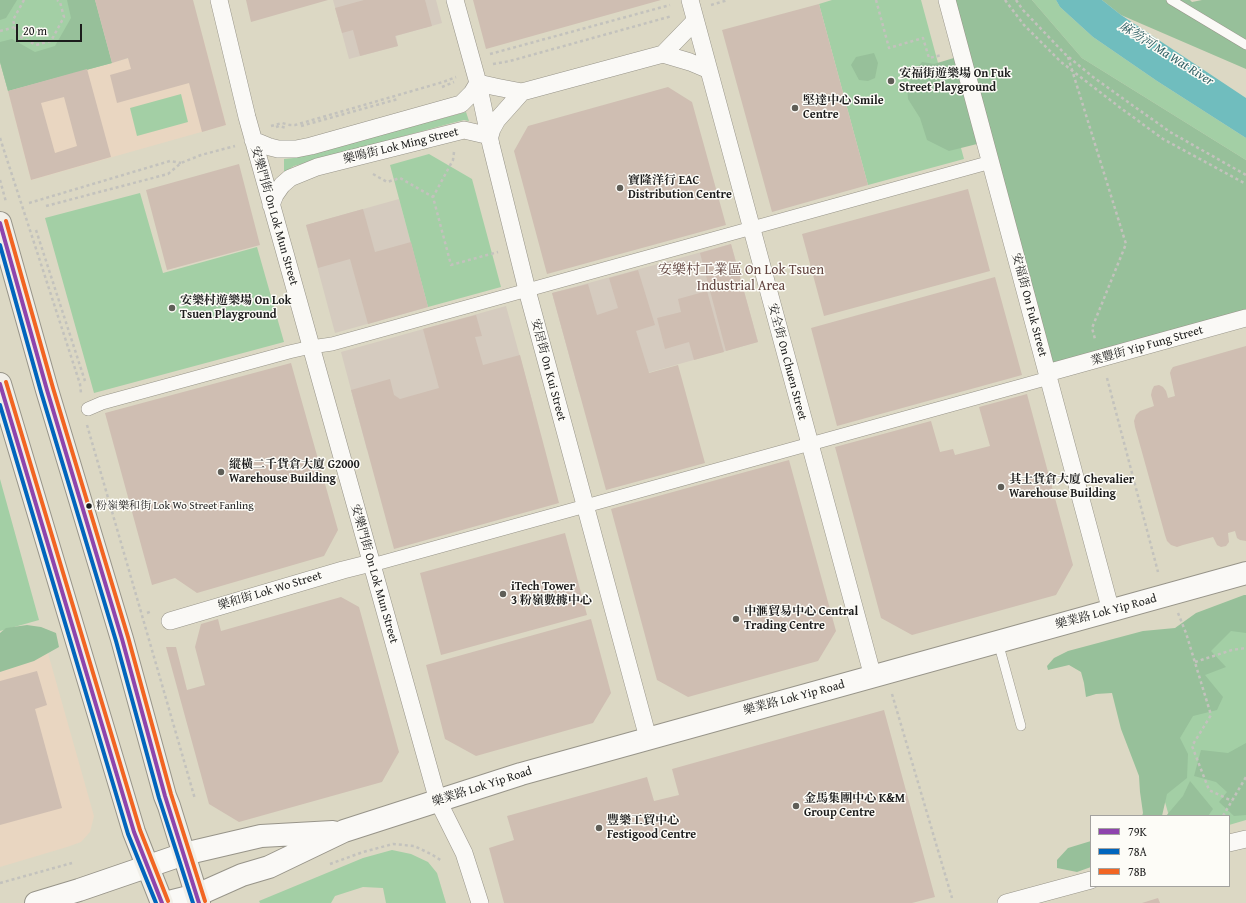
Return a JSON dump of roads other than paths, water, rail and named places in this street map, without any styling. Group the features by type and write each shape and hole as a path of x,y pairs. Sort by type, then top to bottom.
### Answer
{"main road":[{"path":"3,213 47,390 122,639 165,796 198,899"},
{"path":"0,384 131,824 162,903"}],"street":[{"name":"安樂門街 On Lok Mun Street","path":"219,0 253,140 438,801 464,853 480,903"},
{"name":"安居街 On Kui Street","path":"455,0 476,75 527,290 648,738"},
{"name":"安福街 On Fuk Street","path":"947,0 1111,611"},
{"name":"安全街 On Chuen Street","path":"682,2 695,21 709,70 872,677"},
{"path":"476,75 496,87 522,92 663,54 695,21"},
{"path":"663,54 690,62 709,70"},
{"name":"樂鳴街 Lok Ming Street","path":"253,140 278,149 296,149 462,104 472,93 476,75"},
{"path":"490,136 497,120 522,92"},
{"name":"樂鳴街 Lok Ming Street","path":"271,205 275,195 282,185 290,178 317,167 464,130 490,136"},
{"path":"85,410 102,402 289,352 332,344 991,162"},
{"name":"業豐街 Yip Fung Street","path":"1048,376 1246,318"},
{"path":"372,564 810,444 1048,376"},
{"name":"樂和街 Lok Wo Street","path":"170,621 343,570 372,564"},
{"name":"樂業路 Lok Yip Road","path":"166,903 198,899 230,880 268,867 344,831 521,774 1246,573"},
{"name":"樂業路 Lok Yip Road","path":"36,903 184,854 261,836 344,831"},
{"path":"1230,843 1246,839"},
{"path":"1006,903 1090,880"}],"lane":[{"path":"1171,0 1246,45"},
{"path":"998,642 1021,726"}],"water":[{"name":"麻笏河 Ma Wat River","path":"1056,0 1102,0 1121,15 1246,98 1246,138 1157,81 1093,37 1060,7"}],"place":[{"name":"安福街遊樂場 On Fuk Street Playground","path":"891,81"},
{"name":"堅達中心 Smile Centre","path":"795,108"},
{"name":"寶隆洋行 EAC Distribution Centre","path":"620,188"},
{"name":"安樂村遊樂場 On Lok Tsuen Playground","path":"172,308"},
{"name":"縱橫二千貨倉大廈 G2000 Warehouse Building","path":"221,472"},
{"name":"其士貨倉大廈 Chevalier Warehouse Building","path":"1001,487"},
{"name":"粉嶺樂和街 Lok Wo Street Fanling","path":"89,506"},
{"name":"iTech Tower 3 粉嶺數據中心","path":"503,594"},
{"name":"中滙貿易中心 Central Trading Centre","path":"736,619"},
{"name":"金馬集團中心 K&M Group Centre","path":"796,806"},
{"name":"豐樂工貿中心 Festigood Centre","path":"599,828"}],"district":[{"name":"安樂村工業區 On Lok Tsuen Industrial Area","path":"741,278"}]}
